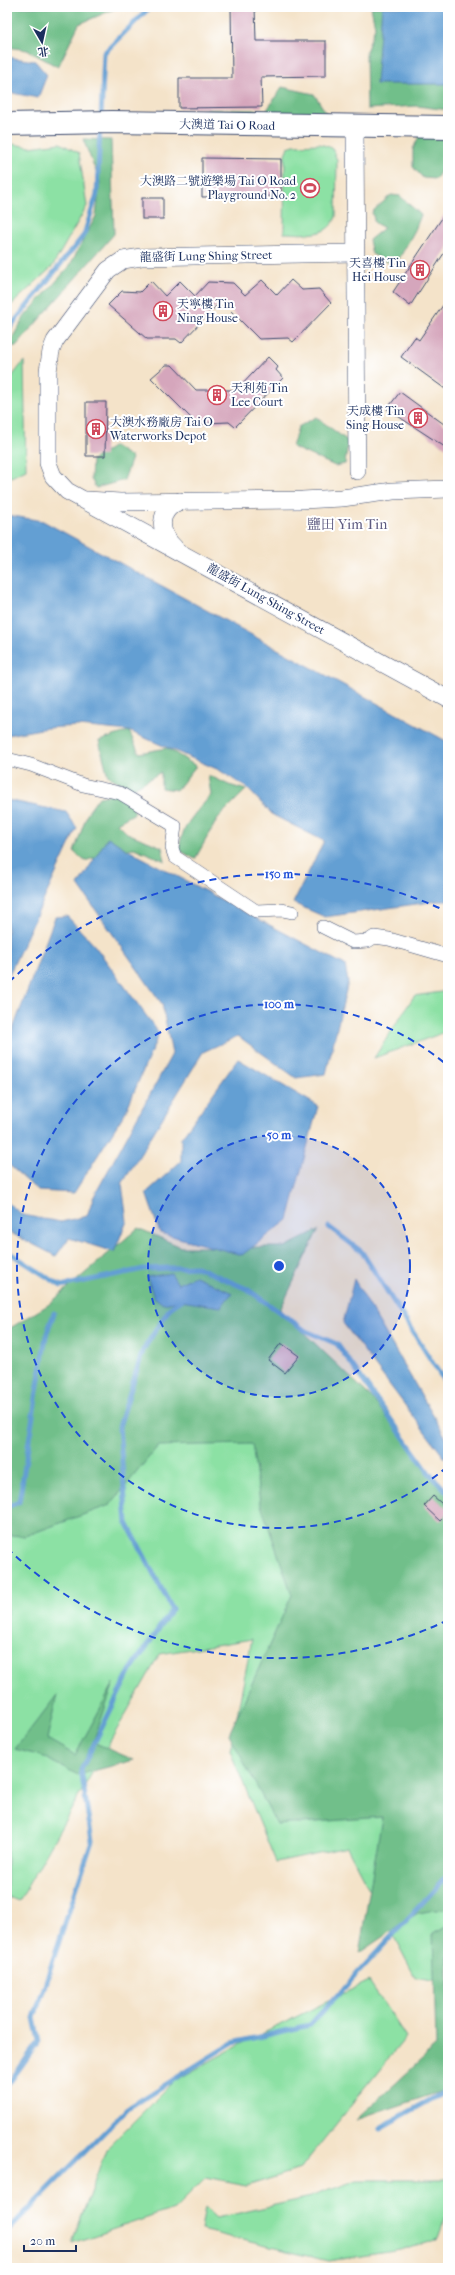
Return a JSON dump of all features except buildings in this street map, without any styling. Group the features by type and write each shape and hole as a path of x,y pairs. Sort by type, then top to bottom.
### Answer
{"main road":[{"name":"大澳道 Tai O Road","path":"7,124 112,122 355,127 448,127"}],"street":[{"path":"355,127 354,253 357,472"},
{"name":"龍盛街 Lung Shing Street","path":"354,253 142,257 123,260 108,270 55,341 49,361 47,454 50,470 60,485 83,499 448,699"},
{"path":"83,499 180,501 302,500 342,498 393,491 448,489"},
{"path":"180,501 173,504 164,513 162,526 166,538 180,552"},
{"path":"7,759 31,765 83,785 120,793 175,826 172,848 175,857 256,911 282,910 292,912"},
{"path":"323,927 353,942 368,941 374,937 389,939 448,956"}],"green space":[{"path":"7,7 119,7 79,24 58,67 27,50 7,47"},
{"path":"371,7 392,7 448,57 448,110 417,106 367,109 366,52 375,27"},
{"path":"282,87 314,94 332,122 205,120 203,110 267,110"},
{"path":"421,132 448,133 448,166 443,167 436,179 423,178 413,167 413,149"},
{"path":"83,139 111,140 114,234 16,346 7,347 25,316 69,267 96,216 100,182"},
{"path":"7,143 30,147 60,143 79,153 87,206 52,267 7,309"},
{"name":"大澳路二號遊樂場 Tai O Road Playground No. 2","path":"320,144 332,148 337,160 336,217 327,229 321,232 306,234 284,233 285,154 288,147 294,145"},
{"path":"391,195 400,196 421,215 415,230 399,259 388,262 372,254 369,240 384,228 375,223 372,212"},
{"path":"24,361 26,470 11,477 7,476 7,383"},
{"path":"316,417 348,441 345,464 335,466 292,447 298,427"},
{"path":"114,446 132,458 124,480 96,488 91,479 92,460"},
{"path":"129,731 139,753 167,748 196,766 177,790 161,788 161,772 132,789 108,776 99,741"},
{"path":"208,775 229,785 246,790 218,818 195,859 179,850 186,826 211,795"},
{"path":"126,791 135,813 117,823 127,833 162,847 165,861 134,848 112,852 85,861 74,852 88,812 99,797"},
{"path":"448,991 448,1031 374,1058 414,996"},
{"path":"138,1228 181,1247 285,1247 318,1230 280,1310 371,1397 448,1496 448,1908 418,1913 359,1953 382,1817 277,1825 229,1734 292,1595 260,1502 252,1444 158,1446 110,1505 25,1536 7,1535 7,1330 48,1305"},
{"path":"7,1353 245,1402 448,1639 448,1983 415,1977 347,1847 276,1862 230,1751 252,1639 160,1654 19,1901 7,1897"},
{"path":"114,1683 93,1742 134,1760 78,1775 41,1756 15,1749 57,1695 47,1739 75,1755"},
{"path":"448,1925 448,2089 356,2120 436,2046 433,1933"},
{"path":"369,1981 406,2037 300,2169 247,2186 205,2178 174,2209 72,2243 106,2149 173,2082 239,2045"},
{"path":"357,2180 448,2180 448,2210 438,2238 401,2250 328,2261 201,2230 205,2207 217,2218 311,2197"}],"water":[{"path":"382,7 448,7 448,84 376,84"},
{"path":"7,57 35,61 47,75 38,98 7,92"},
{"path":"7,515 43,521 448,742 448,901 437,901 325,917 293,903 324,841 273,815 247,788 219,770 129,731 78,726 47,728 7,735"},
{"path":"7,800 66,812 77,828 7,979"},
{"path":"108,837 126,849 345,965 348,982 326,1074 296,1078 238,1036 203,1052 122,1184 127,1221 114,1252 69,1238 56,1256 7,1231 7,1202 23,1215 61,1222 87,1216 93,1198 172,1054 162,1004 78,885"},
{"path":"67,916 95,946 159,1033 126,1111 74,1193 38,1191 7,1163 7,1045 55,917"},
{"path":"238,1059 318,1106 288,1220 242,1255 160,1233 146,1193 181,1161 181,1138"},
{"path":"171,1273 178,1284 195,1276 232,1293 221,1307 180,1301 163,1304 154,1297 147,1277"},
{"path":"354,1279 448,1441 448,1458 444,1457 343,1323"}],"waterway":[{"path":"101,117 104,53 150,7"},
{"path":"7,331 84,235 97,194 100,127"},
{"path":"329,1227 362,1252 448,1387"},
{"path":"7,1251 61,1286 144,1269 197,1267 247,1289 306,1331 337,1344 429,1473 448,1493"},
{"path":"7,2086 39,2041 34,2018 92,1841 81,1770 130,1671 172,1609 127,1523 119,1427 143,1350 170,1308 180,1301"},
{"path":"7,1507 19,1502 46,1336 54,1313"},
{"path":"7,2231 128,2108 232,2043 310,2025 448,1875"},
{"path":"380,2128 448,2090"}],"place":[{"name":"大澳路二號遊樂場 Tai O Road Playground No. 2","path":"310,188"},
{"name":"天喜樓 Tin Hei House","path":"420,270"},
{"name":"天寧樓 Tin Ning House","path":"163,311"},
{"name":"天利苑 Tin Lee Court","path":"217,395"},
{"name":"天成樓 Tin Sing House","path":"418,418"},
{"name":"大澳水務廠房 Tai O Waterworks Depot","path":"96,429"}],"district":[{"name":"鹽田 Yim Tin","path":"347,524"}]}
